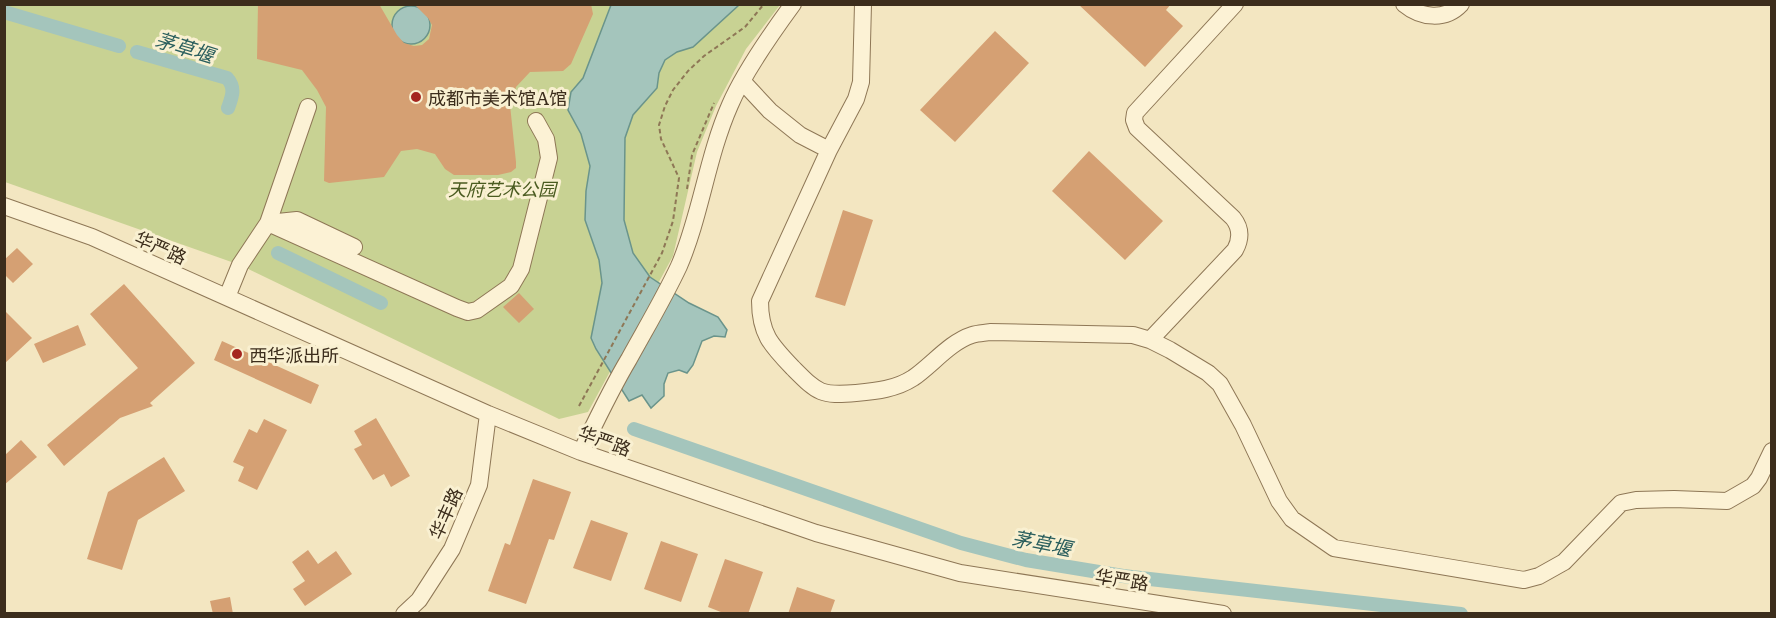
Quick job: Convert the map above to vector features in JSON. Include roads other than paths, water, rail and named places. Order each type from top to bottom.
[{"type":"street","points":[[581,452],[607,398],[660,304],[679,265],[693,227],[710,161],[730,104],[769,38],[793,4]]},
{"type":"street","points":[[863,4],[859,91],[829,150],[760,301],[760,317],[765,336],[774,349],[818,391],[833,395],[876,392],[894,388],[912,379],[972,335],[990,332],[1133,334],[1150,340],[1208,373],[1220,384],[1243,425],[1279,501],[1292,519],[1334,548],[1524,580],[1539,576],[1563,562],[1620,503],[1636,500],[1727,501],[1753,486],[1760,478],[1772,452]]},
{"type":"street","points":[[1150,340],[1240,242],[1238,224],[1137,128],[1134,120],[1135,113],[1235,4]]},
{"type":"street","points":[[1404,4],[1414,13],[1425,16],[1449,14],[1461,4]]},
{"type":"street","points":[[743,82],[770,111],[800,135],[829,150]]},
{"type":"street","points":[[227,297],[240,265],[268,223],[308,107]]},
{"type":"street","points":[[268,223],[457,308],[468,312],[477,310],[511,286],[521,269],[549,158],[546,139],[536,121]]},
{"type":"street","name":"华严路","points":[[4,206],[92,237],[488,414],[581,452],[816,533],[960,573],[1223,614]]},
{"type":"street","points":[[268,223],[297,220],[354,246]]},
{"type":"street","name":"华丰路","points":[[404,614],[419,600],[452,549],[479,485],[488,414]]},
{"type":"water","points":[[611,5],[739,5],[693,47],[677,52],[665,60],[659,73],[657,88],[633,115],[625,138],[624,220],[633,253],[650,277],[689,303],[718,317],[727,330],[725,337],[714,336],[702,341],[693,365],[687,373],[679,370],[668,373],[664,384],[664,396],[651,408],[642,395],[629,401],[591,338],[602,283],[599,260],[585,220],[590,166],[581,134],[568,110],[571,92],[583,78]]},
{"type":"water","points":[[411,6],[425,11],[430,25],[425,39],[411,44],[397,39],[392,25],[397,11]]},
{"type":"waterway","name":"茅草堰","points":[[4,12],[119,46]]},
{"type":"waterway","name":"茅草堰","points":[[137,52],[227,78],[232,89],[228,108]]},
{"type":"waterway","name":"茅草堰","points":[[278,253],[381,303]]},
{"type":"waterway","name":"茅草堰","points":[[634,429],[961,543],[1026,560],[1123,576],[1461,614]]},
{"type":"place","name":"成都市美术馆A馆","points":[[416,97]]},
{"type":"place","name":"西华派出所","points":[[237,354]]},
{"type":"park label","name":"天府艺术公园","points":[[502,188]]}]
